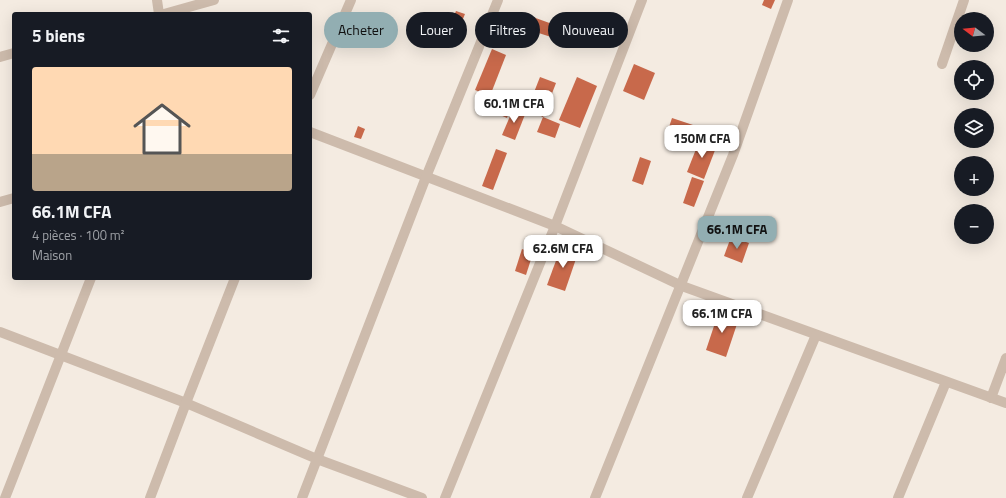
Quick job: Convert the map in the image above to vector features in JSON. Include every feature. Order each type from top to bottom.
[{"type":"street","points":[[157,0],[159,12]]},
{"type":"street","points":[[171,12],[214,0]]},
{"type":"street","points":[[312,90],[351,0]]},
{"type":"street","points":[[302,498],[426,177],[498,0]]},
{"type":"street","points":[[445,498],[555,226],[642,0]]},
{"type":"street","points":[[595,498],[682,286],[736,148],[788,0]]},
{"type":"street","points":[[942,64],[964,0]]},
{"type":"street","points":[[0,56],[12,53]]},
{"type":"street","points":[[312,133],[555,226],[682,286],[1006,403]]},
{"type":"street","points":[[0,202],[12,199]]},
{"type":"street","points":[[5,498],[90,280]]},
{"type":"street","points":[[150,498],[234,280]]},
{"type":"street","points":[[0,332],[186,403],[317,459],[422,498]]},
{"type":"street","points":[[747,498],[816,335]]},
{"type":"street","points":[[991,398],[1006,358]]},
{"type":"street","points":[[898,498],[946,382]]},
{"type":"building","points":[[764,0],[775,0],[771,9],[762,5]]},
{"type":"building","points":[[540,20],[548,22],[548,36],[540,33]]},
{"type":"building","points":[[492,49],[506,55],[490,96],[475,90]]},
{"type":"building","points":[[634,64],[655,73],[644,100],[623,91]]},
{"type":"building","points":[[540,77],[556,83],[543,117],[527,110]]},
{"type":"building","points":[[577,77],[597,86],[580,128],[559,120]]},
{"type":"building","points":[[490,98],[511,106],[507,118],[486,109]]},
{"type":"building","points":[[514,107],[526,112],[515,140],[502,135]]},
{"type":"building","points":[[543,117],[560,124],[555,138],[537,132]]},
{"type":"building","points":[[672,118],[696,126],[692,139],[668,130]]},
{"type":"building","points":[[358,126],[365,129],[361,139],[354,137]]},
{"type":"building","points":[[700,139],[717,145],[704,179],[687,172]]},
{"type":"building","points":[[496,149],[507,153],[493,190],[482,186]]},
{"type":"building","points":[[640,157],[651,161],[643,185],[632,181]]},
{"type":"building","points":[[692,177],[704,181],[694,207],[683,203]]},
{"type":"building","points":[[731,237],[749,243],[742,263],[724,256]]},
{"type":"building","points":[[561,247],[578,253],[565,291],[547,285]]},
{"type":"building","points":[[522,249],[533,253],[526,275],[515,271]]},
{"type":"building","points":[[719,311],[739,318],[726,357],[706,350]]}]
